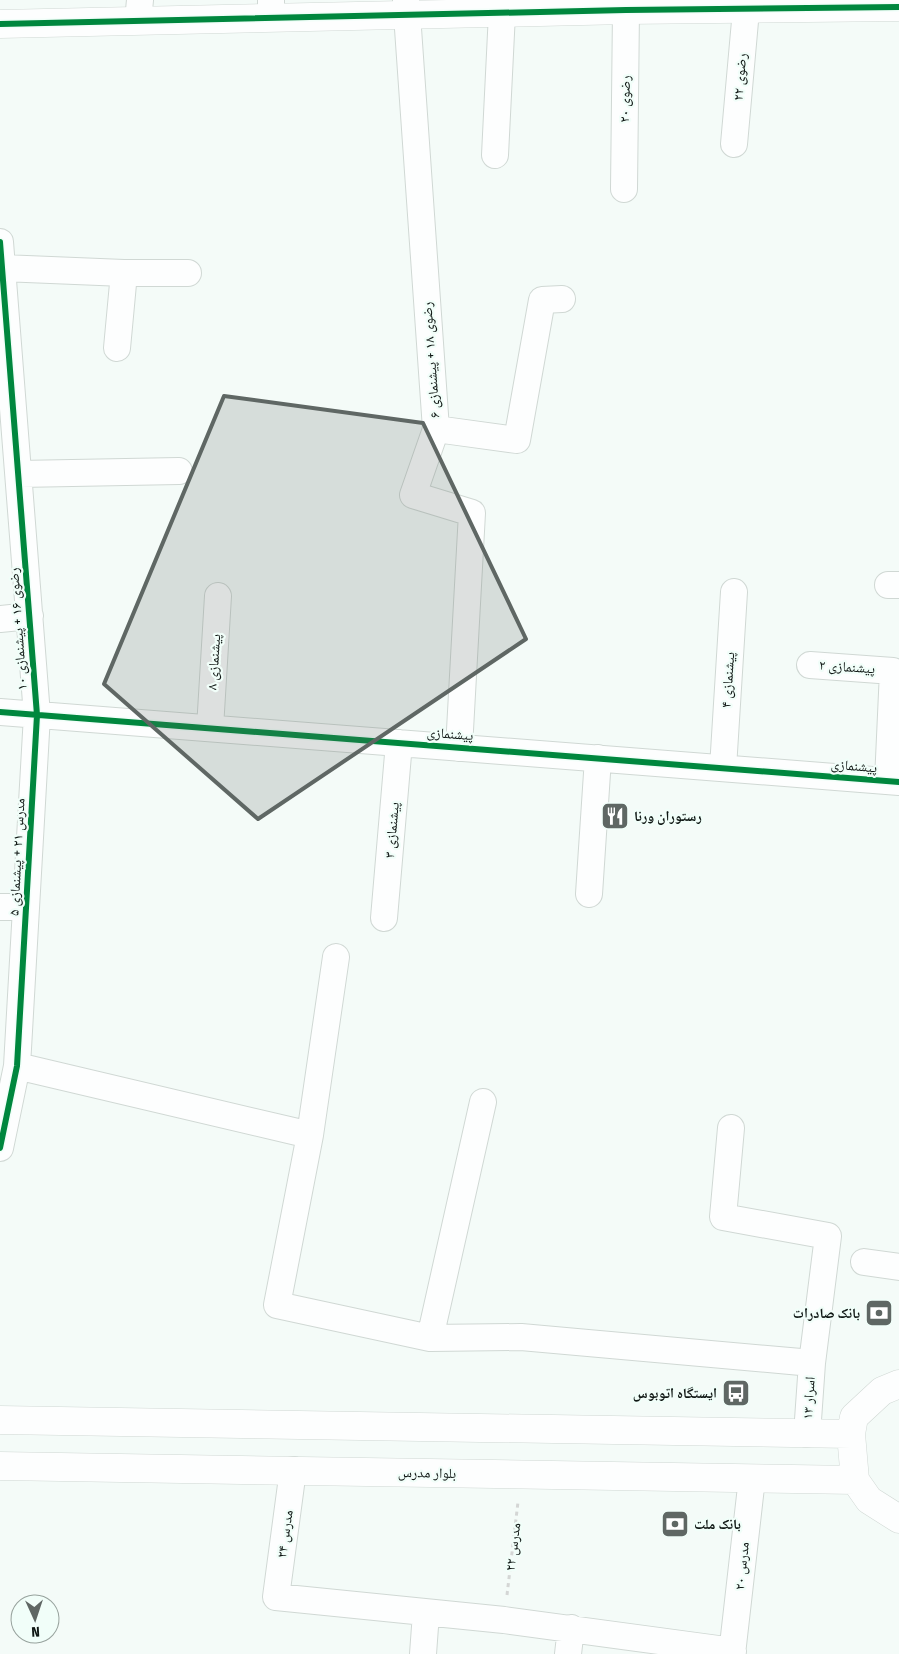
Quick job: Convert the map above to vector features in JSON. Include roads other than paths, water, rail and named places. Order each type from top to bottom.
[{"type":"main road","points":[[0,24],[139,10],[406,8],[502,13],[747,5],[899,8]]},
{"type":"main road","points":[[899,1384],[882,1391],[854,1417],[851,1434],[855,1480],[869,1500],[899,1519]]},
{"type":"main road","points":[[0,1420],[851,1434]]},
{"type":"main road","name":"بلوار مدرس","points":[[0,1466],[855,1480]]},
{"type":"street","name":"رضوی ۲۲","points":[[734,144],[747,5]]},
{"type":"street","name":"رضوی ۱۸ + پیشنمازی ۶","points":[[406,8],[436,428],[413,495],[472,513],[459,748]]},
{"type":"street","name":"رضوی ۲۰","points":[[624,189],[626,10]]},
{"type":"street","points":[[495,155],[502,13]]},
{"type":"street","name":"رضوی ۱۶ + پیشنمازی ۱۰","points":[[0,242],[12,459],[30,616],[37,715]]},
{"type":"street","points":[[2,268],[124,273],[188,273]]},
{"type":"street","points":[[117,348],[124,273]]},
{"type":"street","points":[[436,428],[517,440],[542,300],[562,299]]},
{"type":"street","points":[[12,459],[179,471]]},
{"type":"street","name":"پیشنمازی ۴","points":[[722,768],[734,592]]},
{"type":"street","name":"پیشنمازی ۸","points":[[210,728],[218,596]]},
{"type":"street","points":[[0,618],[30,616]]},
{"type":"street","name":"پیشنمازی ۲","points":[[810,665],[893,671],[894,782]]},
{"type":"street","name":"پیشنمازی","points":[[0,712],[894,782]]},
{"type":"street","name":"مدرس ۲۱ + پیشنمازی ۵","points":[[0,1148],[17,1066],[37,715]]},
{"type":"street","name":"پیشنمازی ۳","points":[[384,918],[399,743]]},
{"type":"street","points":[[589,894],[598,758]]},
{"type":"street","points":[[0,907],[26,907]]},
{"type":"street","points":[[336,957],[310,1135],[277,1305],[430,1338],[521,1337],[812,1363]]},
{"type":"street","points":[[17,1066],[310,1135]]},
{"type":"street","points":[[430,1338],[483,1102]]},
{"type":"street","name":"اسرار ۱۳","points":[[731,1128],[723,1217],[828,1236],[812,1363],[807,1434]]},
{"type":"street","points":[[864,1262],[899,1267]]},
{"type":"street","name":"مدرس ۲۴","points":[[293,1470],[276,1597],[426,1612]]},
{"type":"street","name":"مدرس ۲۰","points":[[733,1652],[752,1478]]},
{"type":"street","points":[[423,1654],[426,1612],[571,1628],[733,1652]]},
{"type":"street","points":[[568,1654],[571,1628]]},
{"type":"place","name":"رستوران ورنا","points":[[615,816]]},
{"type":"place","name":"بانک صادرات","points":[[879,1313]]},
{"type":"place","name":"ایستگاه اتوبوس","points":[[736,1393]]},
{"type":"place","name":"بانک ملت","points":[[675,1524]]}]
